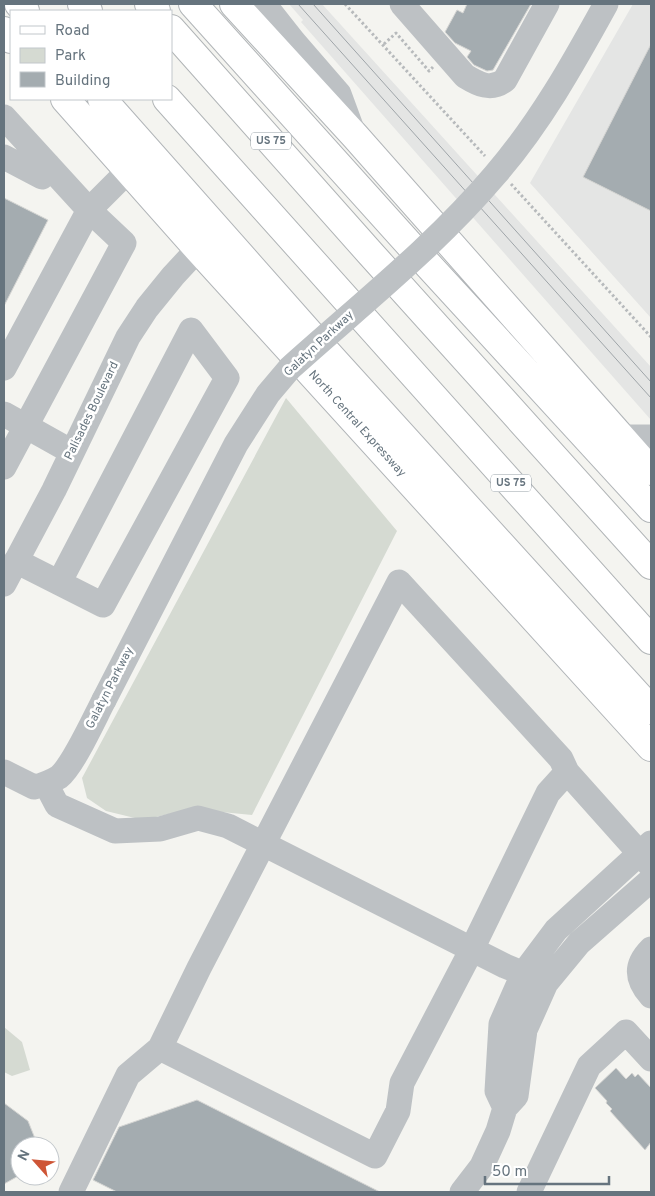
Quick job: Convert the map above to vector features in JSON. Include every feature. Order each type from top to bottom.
[{"type":"main road","points":[[193,4],[418,254],[651,508]]},
{"type":"main road","points":[[234,4],[355,136],[651,472]]},
{"type":"main road","name":"US 75","points":[[172,30],[651,565]]},
{"type":"main road","name":"North Central Expressway","points":[[66,100],[198,249],[651,747]]},
{"type":"main road","points":[[103,100],[318,343],[651,710]]},
{"type":"main road","name":"US 75","points":[[168,100],[651,640]]},
{"type":"street","points":[[264,4],[339,94],[355,136]]},
{"type":"street","points":[[402,4],[465,76],[474,82],[492,87],[499,85],[505,80],[547,4]]},
{"type":"street","name":"Galatyn Parkway","points":[[46,784],[60,776],[76,752],[252,416],[290,368],[418,254],[452,222],[496,175],[542,114],[567,75],[606,4]]},
{"type":"street","points":[[4,117],[89,210],[124,242],[14,420],[4,467]]},
{"type":"street","points":[[4,157],[42,177],[48,165]]},
{"type":"street","points":[[4,368],[89,210],[129,170]]},
{"type":"street","name":"Palisades Boulevard","points":[[4,584],[72,452],[128,337],[147,308],[198,249]]},
{"type":"street","points":[[16,561],[104,605],[227,378],[191,330],[59,582]]},
{"type":"street","points":[[14,420],[72,452]]},
{"type":"street","points":[[621,437],[651,437]]},
{"type":"street","points":[[71,1192],[128,1075],[160,1048],[399,582],[560,759],[567,772],[647,854],[556,930],[534,979],[516,1096],[505,1108],[498,1131],[482,1166],[462,1192]]},
{"type":"street","points":[[4,772],[34,787],[46,784],[57,805],[115,831],[160,829],[198,818],[228,826],[534,979]]},
{"type":"street","points":[[160,1048],[376,1156],[398,1111],[402,1083],[472,949],[548,793],[567,772]]},
{"type":"street","points":[[534,979],[579,943],[651,880]]},
{"type":"street","points":[[651,949],[643,957],[639,972],[640,981],[651,996]]},
{"type":"street","points":[[529,1192],[589,1066],[626,1032],[651,1059]]},
{"type":"shaded area","points":[[289,4],[322,4],[651,367],[651,420],[301,22],[303,20]]},
{"type":"shaded area","points":[[633,4],[651,4],[651,318],[530,183]]},
{"type":"green space","points":[[286,398],[397,531],[252,815],[191,809],[143,820],[106,811],[87,798],[82,778]]},
{"type":"green space","points":[[4,1027],[22,1042],[30,1070],[12,1076],[4,1072]]},
{"type":"building","points":[[467,4],[531,4],[493,70],[487,71],[474,65],[467,57],[471,51],[455,43],[445,32],[457,10],[463,13]]},
{"type":"building","points":[[651,44],[651,211],[583,177]]},
{"type":"building","points":[[4,198],[48,220],[4,306]]},
{"type":"building","points":[[616,1068],[626,1079],[632,1073],[635,1077],[638,1074],[651,1088],[651,1142],[645,1150],[610,1111],[612,1109],[606,1103],[607,1101],[595,1088]]},
{"type":"building","points":[[197,1100],[380,1192],[117,1192],[93,1180],[119,1127]]},
{"type":"building","points":[[4,1103],[28,1121],[34,1136],[10,1136],[10,1181],[4,1184]]},
{"type":"tram line","points":[[298,4],[651,398]]},
{"type":"tram line","points":[[313,4],[651,382]]}]
